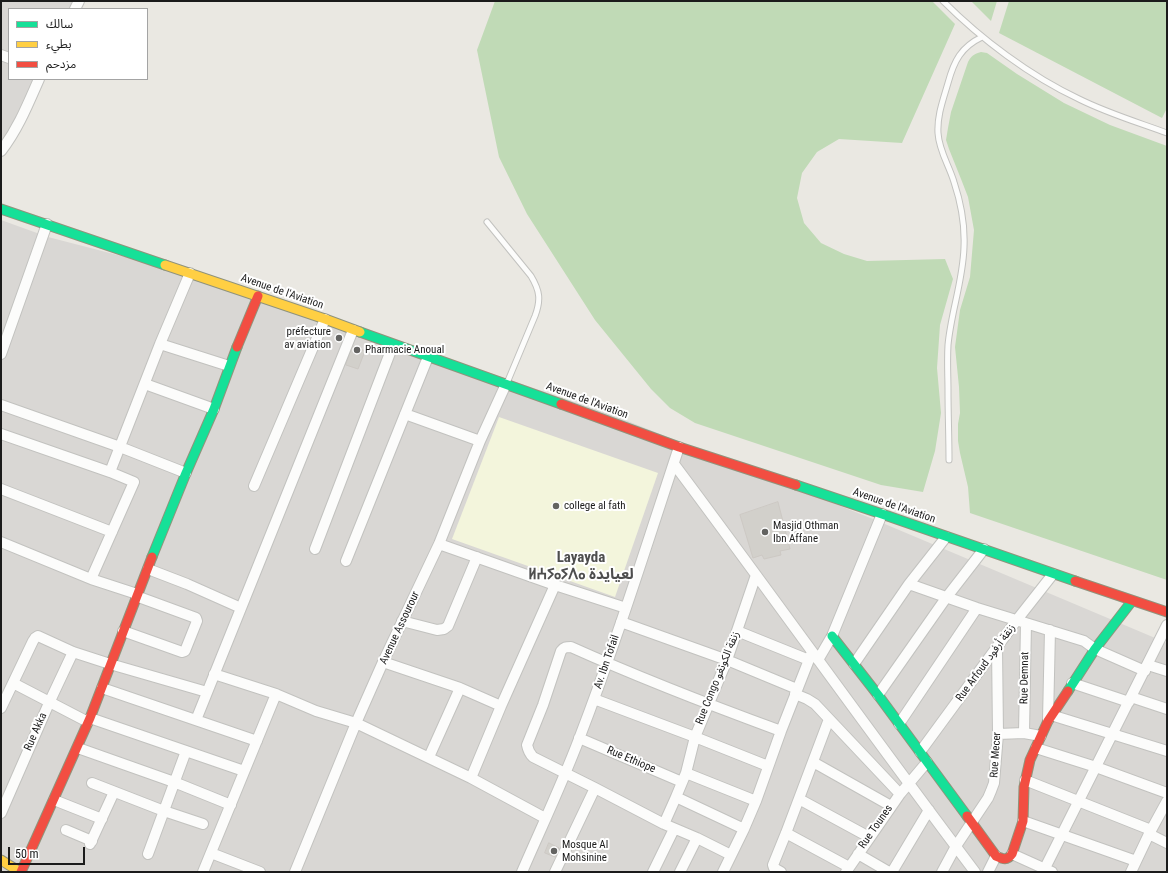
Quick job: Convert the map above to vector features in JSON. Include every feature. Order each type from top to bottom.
[{"type":"street","points":[[1,151],[11,138],[27,108],[39,80]]},
{"type":"street","name":"Avenue de l'Aviation","points":[[1,208],[325,319],[428,358],[506,384],[679,447],[882,514],[1167,612]]},
{"type":"street","points":[[1,354],[46,224]]},
{"type":"street","points":[[110,472],[160,344],[190,273]]},
{"type":"street","points":[[1,860],[20,872],[78,748],[148,569],[154,550],[214,409],[229,366],[258,296]]},
{"type":"street","points":[[254,486],[325,319]]},
{"type":"street","points":[[196,720],[353,330]]},
{"type":"street","points":[[160,344],[229,366]]},
{"type":"street","points":[[315,549],[393,345]]},
{"type":"street","points":[[346,561],[428,358]]},
{"type":"street","points":[[145,384],[214,409]]},
{"type":"street","name":"Avenue Assourour","points":[[295,872],[356,724],[383,662],[439,544],[480,441],[506,384]]},
{"type":"street","points":[[1,405],[120,447],[186,473]]},
{"type":"street","points":[[405,414],[480,441]]},
{"type":"street","points":[[1,434],[110,472],[134,482],[92,579]]},
{"type":"street","name":"Av. Ibn Tofail","points":[[522,872],[580,738],[626,608],[679,447]]},
{"type":"street","points":[[674,464],[756,575],[813,657],[975,872]]},
{"type":"street","points":[[1,489],[112,532]]},
{"type":"street","points":[[723,872],[756,801],[796,692],[813,657],[832,636],[882,514]]},
{"type":"street","points":[[854,664],[909,584],[946,536]]},
{"type":"street","points":[[1,542],[92,579],[196,618],[197,621],[185,651],[182,652],[123,631]]},
{"type":"street","points":[[439,544],[555,585],[626,608]]},
{"type":"street","points":[[878,695],[946,598],[984,549]]},
{"type":"street","points":[[402,621],[437,630],[444,629],[448,626],[476,557]]},
{"type":"street","points":[[148,569],[187,584],[241,608]]},
{"type":"street","name":"Rue Arfoud زنقة أرفود","points":[[920,752],[997,648],[1021,622],[1053,574]]},
{"type":"street","name":"Rue Congo زنقة الكونغو","points":[[664,824],[684,778],[695,737],[727,660],[756,575]]},
{"type":"street","points":[[909,584],[946,598],[1050,630],[1084,642],[1096,649],[1147,668],[1167,671]]},
{"type":"street","points":[[471,778],[501,706],[555,585]]},
{"type":"street","points":[[832,636],[878,695],[996,856],[1006,859],[1012,854],[1024,821],[1023,794],[1025,780],[1030,760],[1049,718],[1096,649],[1132,601]]},
{"type":"street","points":[[899,724],[977,608]]},
{"type":"street","points":[[621,622],[727,660],[796,692],[815,704],[900,794]]},
{"type":"street","name":"Rue Demnat","points":[[1021,622],[1024,733]]},
{"type":"street","points":[[1012,854],[1046,871],[1096,766],[1167,626]]},
{"type":"street","points":[[1049,718],[1050,630]]},
{"type":"street","points":[[737,631],[813,657]]},
{"type":"street","points":[[1,708],[4,694],[13,683],[34,638],[36,637],[40,637],[74,652],[110,664],[207,692]]},
{"type":"street","points":[[731,855],[674,829],[533,757],[528,750],[527,745],[543,705],[561,651],[563,648],[571,647],[606,663],[708,704],[781,731]]},
{"type":"street","name":"Rue Mecer","points":[[942,872],[956,846],[992,791],[994,783],[998,734],[997,648]]},
{"type":"street","name":"Rue Akka","points":[[1,813],[49,703],[74,652]]},
{"type":"street","points":[[383,662],[460,688],[501,706]]},
{"type":"street","points":[[214,674],[276,694],[316,711],[356,724],[429,757],[545,818]]},
{"type":"street","points":[[13,683],[49,703],[89,720],[244,771]]},
{"type":"street","points":[[1072,683],[1167,709]]},
{"type":"street","points":[[102,688],[257,741]]},
{"type":"street","points":[[429,757],[460,688]]},
{"type":"street","points":[[206,871],[211,853],[276,694]]},
{"type":"street","points":[[594,699],[768,766]]},
{"type":"street","points":[[1049,718],[1113,734],[1167,751]]},
{"type":"street","points":[[780,872],[774,868],[773,865],[829,719]]},
{"type":"street","points":[[998,734],[1024,733],[1041,736]]},
{"type":"street","name":"Rue Ethiope","points":[[580,738],[684,778],[756,801]]},
{"type":"street","points":[[78,748],[231,804]]},
{"type":"street","points":[[1036,748],[1096,766],[1167,793]]},
{"type":"street","points":[[148,854],[186,751]]},
{"type":"street","points":[[813,762],[891,806]]},
{"type":"street","points":[[909,784],[927,762]]},
{"type":"street","points":[[1025,780],[1079,801],[1150,832],[1167,843]]},
{"type":"street","points":[[92,783],[164,811],[203,824]]},
{"type":"street","name":"Rue Tounes","points":[[847,870],[891,806],[909,784]]},
{"type":"street","points":[[555,872],[595,788]]},
{"type":"street","points":[[66,830],[91,842],[114,792]]},
{"type":"street","points":[[676,797],[744,829]]},
{"type":"street","points":[[799,799],[869,837]]},
{"type":"street","points":[[54,800],[102,819]]},
{"type":"street","points":[[1131,872],[1167,801]]},
{"type":"street","points":[[892,872],[929,810]]},
{"type":"street","points":[[1024,821],[1136,861]]},
{"type":"street","points":[[653,872],[674,829]]},
{"type":"street","points":[[786,833],[847,870]]},
{"type":"street","points":[[680,872],[696,838]]},
{"type":"street","points":[[211,853],[260,872]]},
{"type":"street","points":[[858,854],[889,872]]},
{"type":"street","points":[[988,872],[996,856]]},
{"type":"lane","points":[[943,1],[982,37],[1028,70],[1073,96],[1114,114],[1167,132]]},
{"type":"lane","points":[[949,460],[948,346],[950,327],[961,275],[964,246],[962,214],[954,181],[941,149],[938,123],[955,61],[964,49],[982,37]]},
{"type":"lane","points":[[487,222],[531,276],[539,295],[535,316],[506,384]]},
{"type":"shaded area","points":[[1,1],[83,1],[80,8],[8,8],[8,80],[41,80],[1,154]]},
{"type":"shaded area","points":[[495,1],[932,1],[955,24],[902,143],[839,139],[817,152],[802,173],[797,198],[804,223],[821,243],[844,254],[867,261],[945,259],[953,279],[940,325],[937,368],[941,413],[935,451],[923,492],[881,485],[695,423],[670,408],[651,389],[595,320],[527,214],[499,157],[477,50]]},
{"type":"shaded area","points":[[971,1],[997,1],[991,21]]},
{"type":"shaded area","points":[[1009,1],[1167,1],[1167,108],[1162,118],[999,33]]},
{"type":"shaded area","points":[[981,52],[987,53],[1017,74],[1064,103],[1110,125],[1167,146],[1167,580],[970,513],[968,487],[958,441],[958,424],[960,413],[955,347],[960,310],[970,277],[974,230],[968,197],[946,140],[951,112],[968,62],[970,58]]},
{"type":"shaded area","points":[[1,220],[48,237],[237,286],[615,416],[873,519],[1167,643],[1167,872],[1,872]]},
{"type":"shaded area","name":"college al fath","points":[[499,417],[658,473],[615,597],[452,539]]},
{"type":"building","points":[[353,346],[365,351],[358,369],[346,365]]},
{"type":"building","name":"Masjid Othman Ibn Affane","points":[[778,502],[790,549],[780,551],[781,555],[764,559],[762,555],[753,558],[740,515]]},
{"type":"building","name":"Mosque Al Mohsinine","points":[[549,843],[559,848],[555,857],[545,853]]},
{"type":"traffic: fast","points":[[1,209],[165,265]]},
{"type":"traffic: fast","points":[[360,332],[561,404]]},
{"type":"traffic: fast","points":[[152,557],[214,409],[237,347]]},
{"type":"traffic: fast","points":[[796,485],[1075,581]]},
{"type":"traffic: fast","points":[[1068,691],[1095,649],[1132,601]]},
{"type":"traffic: fast","points":[[832,636],[878,695],[967,816]]},
{"type":"traffic: slow","points":[[165,265],[360,332]]},
{"type":"traffic: slow","points":[[1,860],[20,872]]},
{"type":"traffic: jam","points":[[237,347],[258,296]]},
{"type":"traffic: jam","points":[[561,404],[679,447],[796,485]]},
{"type":"traffic: jam","points":[[21,872],[90,718],[152,557]]},
{"type":"traffic: jam","points":[[1075,581],[1167,612]]},
{"type":"traffic: jam","points":[[967,816],[996,856],[1005,859],[1012,854],[1023,821],[1024,787],[1030,760],[1048,721],[1068,691]]},
{"type":"place","name":"préfecture av aviation","points":[[339,338]]},
{"type":"place","name":"Pharmacie Anoual","points":[[357,350]]},
{"type":"place","name":"college al fath","points":[[556,506]]},
{"type":"place","name":"Masjid Othman Ibn Affane","points":[[765,532]]},
{"type":"place","name":"Mosque Al Mohsinine","points":[[554,851]]},
{"type":"district","name":"Layayda ⵍⵄⵢⴰⵢⴷⴰ لعيايدة","points":[[581,566]]}]
